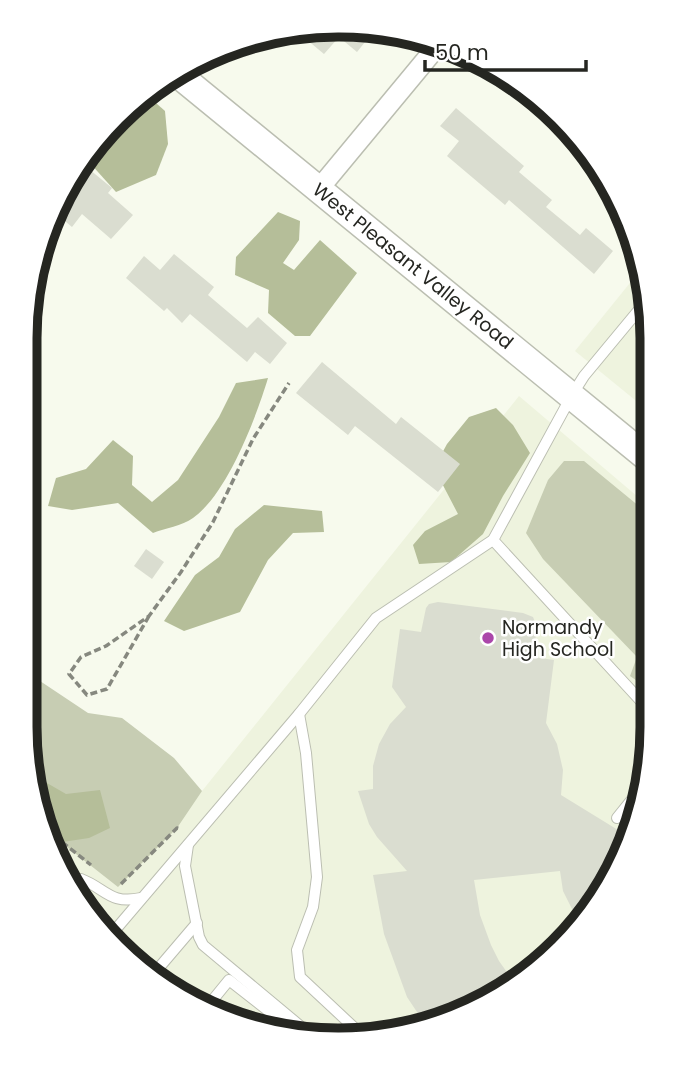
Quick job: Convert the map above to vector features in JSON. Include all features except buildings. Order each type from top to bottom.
[{"type":"main road","name":"West Pleasant Valley Road","points":[[184,80],[640,452]]},
{"type":"street","points":[[318,190],[432,52]]},
{"type":"lane","points":[[116,929],[299,714],[376,618],[493,540],[584,376],[639,310]]},
{"type":"lane","points":[[493,540],[640,700]]},
{"type":"lane","points":[[299,714],[306,754],[317,877],[313,907],[297,950],[300,977],[355,1028]]},
{"type":"lane","points":[[617,818],[631,801]]},
{"type":"lane","points":[[188,845],[185,866],[203,945],[300,1026]]},
{"type":"lane","points":[[79,880],[91,883],[107,895],[131,900],[142,897]]},
{"type":"lane","points":[[159,969],[197,923]]},
{"type":"lane","points":[[212,1000],[229,980],[283,1023]]},
{"type":"lane","points":[[271,1020],[275,1016]]},
{"type":"path","points":[[149,616],[106,646],[81,657],[69,674],[87,695],[107,689],[149,616],[213,522],[253,439],[289,383]]},
{"type":"path","points":[[118,887],[177,828],[196,835]]},
{"type":"path","points":[[62,842],[99,872]]},
{"type":"shaded area","points":[[634,278],[640,319],[640,404],[575,351]]},
{"type":"shaded area","name":"Normandy High School","points":[[519,396],[640,499],[640,746],[630,805],[609,860],[578,910],[552,940],[506,977],[472,997],[435,1012],[417,1018],[358,1028],[299,1026],[260,1018],[223,1005],[188,988],[155,966],[125,940],[99,910],[68,860],[47,806],[202,791]]},
{"type":"shaded area","points":[[564,461],[584,461],[640,507],[640,683],[630,676],[637,657],[543,559],[526,533],[548,480]]},
{"type":"shaded area","points":[[37,679],[88,713],[122,718],[174,758],[202,791],[177,828],[118,887],[62,843],[47,805],[39,766]]},
{"type":"green space","points":[[153,101],[165,111],[168,144],[156,175],[116,192],[92,165],[125,125]]},
{"type":"green space","points":[[278,212],[300,221],[299,240],[283,263],[294,270],[320,240],[357,273],[310,336],[295,336],[268,313],[269,290],[235,275],[236,257]]},
{"type":"green space","points":[[268,378],[248,434],[229,474],[205,507],[189,521],[153,533],[118,503],[72,510],[48,506],[56,478],[86,469],[113,440],[133,456],[132,485],[152,502],[178,480],[219,417],[236,383]]},
{"type":"green space","points":[[496,408],[513,425],[530,453],[483,534],[451,562],[419,564],[413,545],[425,531],[458,514],[434,468],[447,444],[469,417]]},
{"type":"green space","points":[[264,505],[322,511],[324,532],[293,533],[268,560],[240,612],[184,631],[164,621],[195,575],[219,557],[235,529]]},
{"type":"green space","points":[[42,780],[66,794],[100,790],[110,828],[89,838],[60,842],[47,805]]},
{"type":"place","name":"Normandy High School","points":[[488,638]]}]
